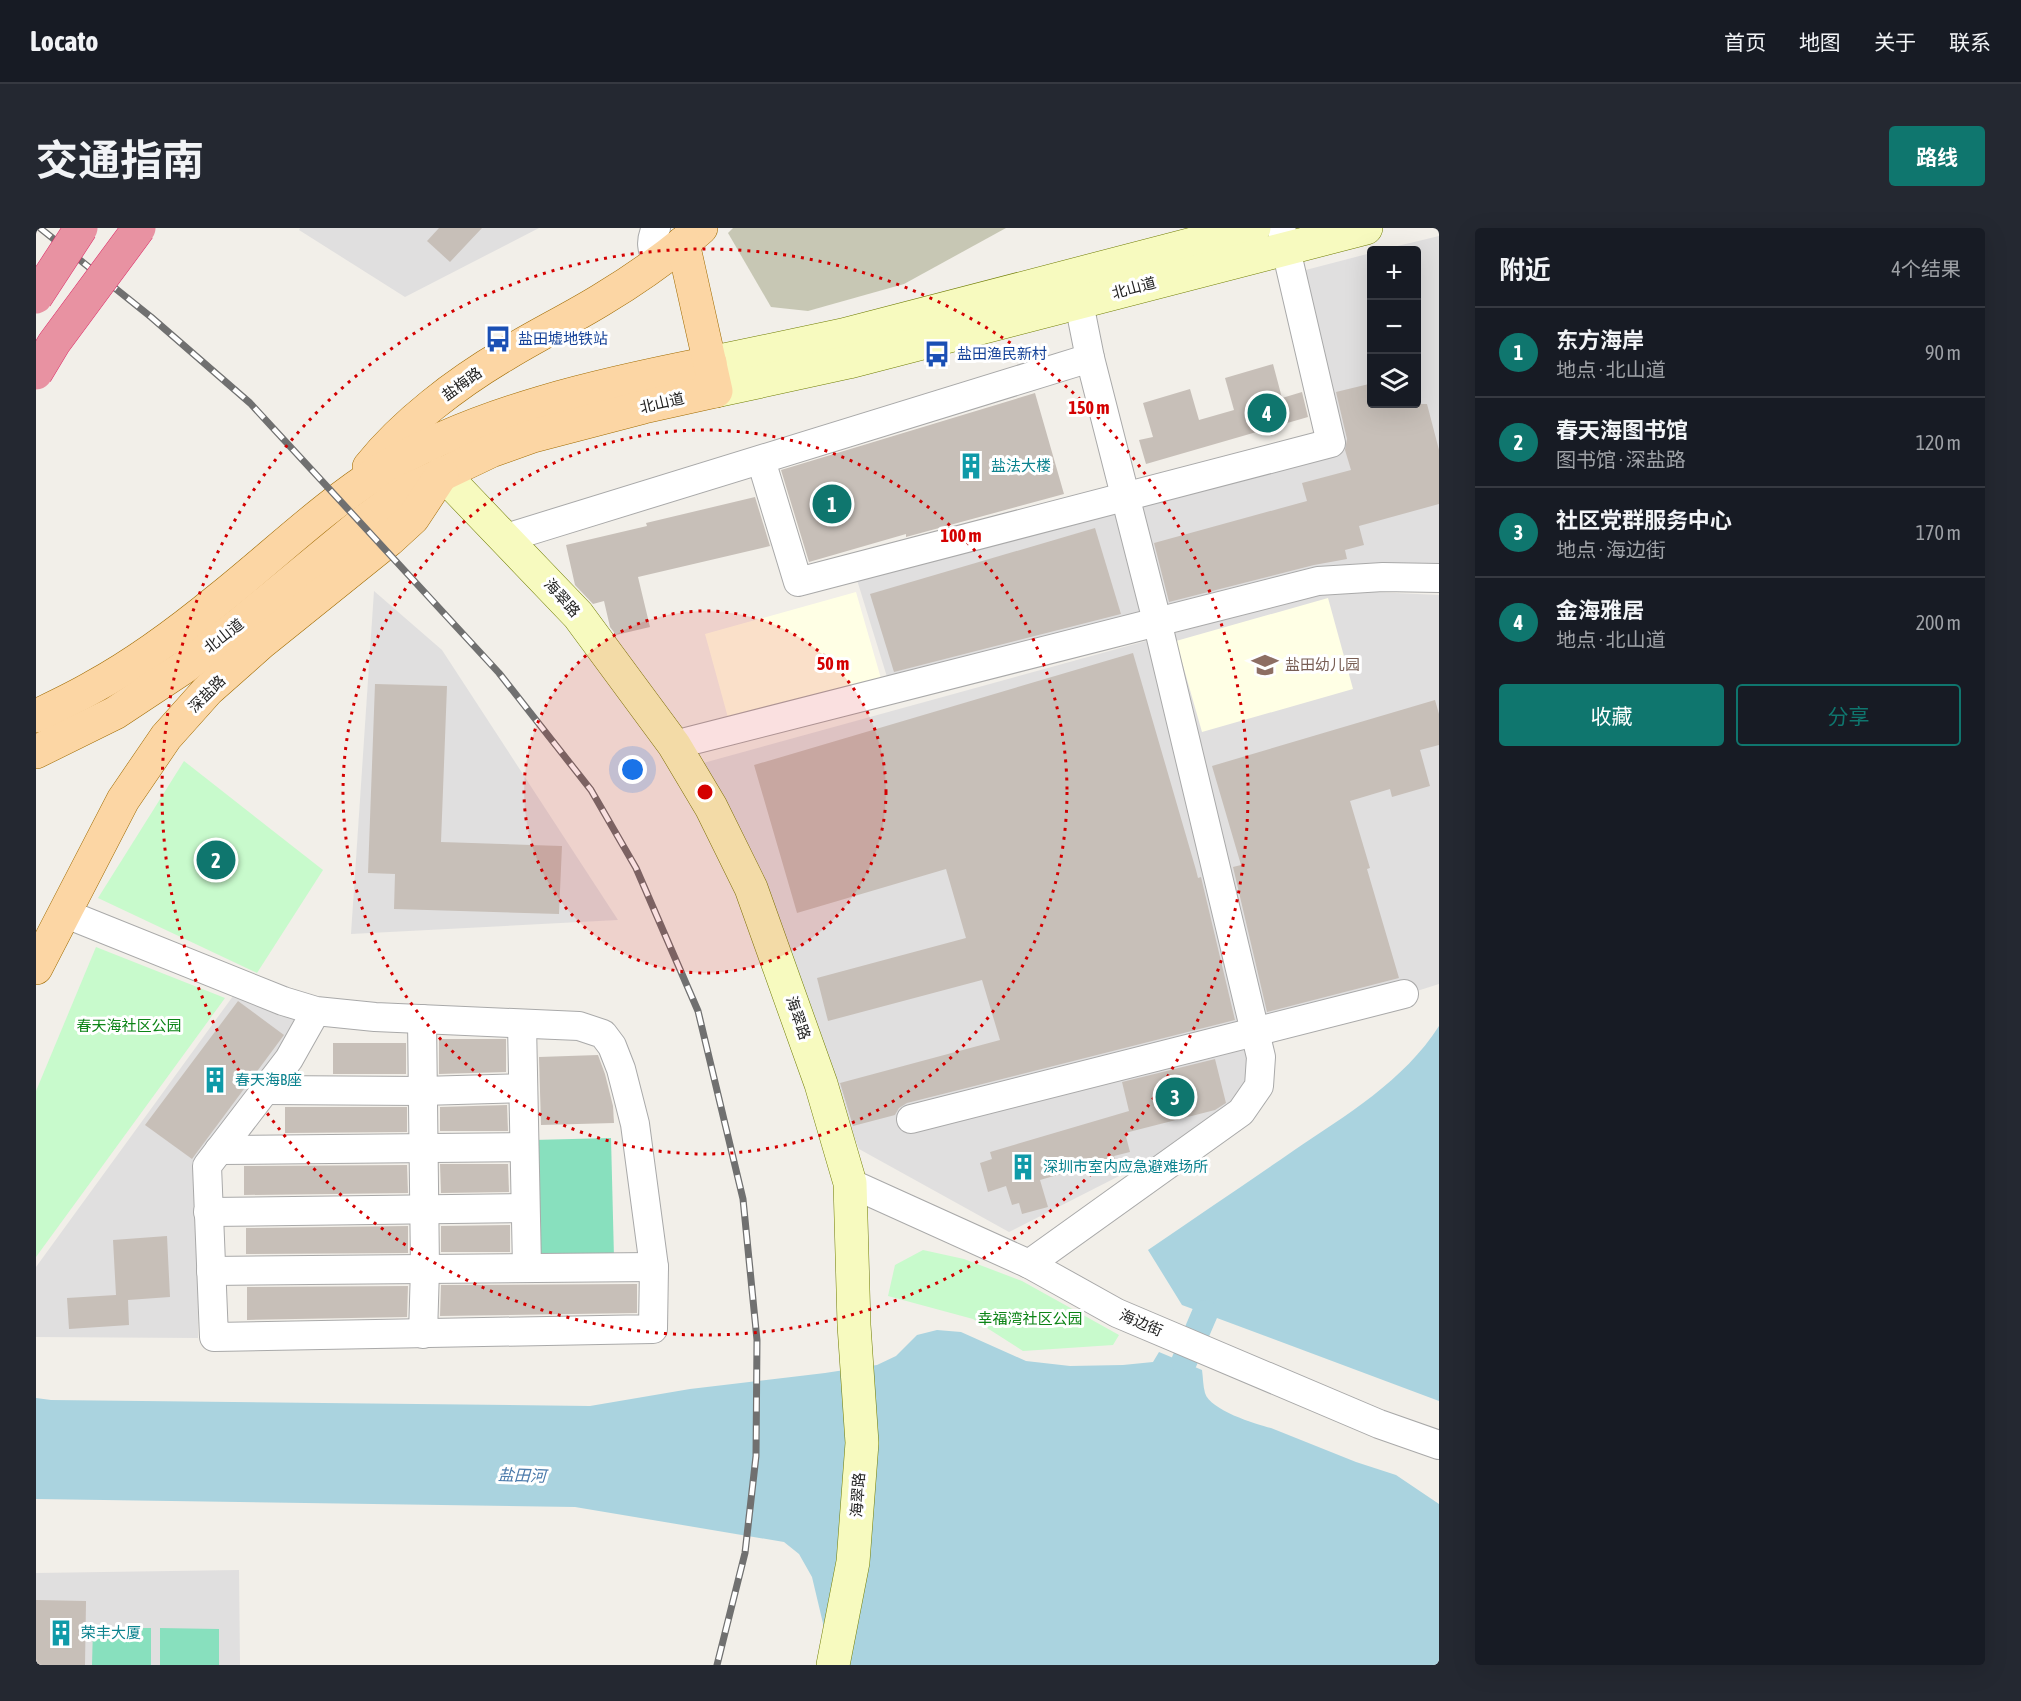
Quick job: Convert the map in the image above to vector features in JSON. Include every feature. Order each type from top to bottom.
[{"type":"highway","points":[[36,297],[81,228]]},
{"type":"highway","points":[[36,373],[54,343],[139,228]]},
{"type":"main road","name":"盐梅路","points":[[351,490],[376,458],[411,423],[504,355],[599,302],[674,240],[713,377]]},
{"type":"main road","name":"北山道","points":[[36,752],[115,713],[183,668],[366,520],[404,493],[491,451],[533,436],[644,407],[713,377]]},
{"type":"main road","name":"北山道","points":[[36,716],[94,687],[163,642],[218,601],[351,490],[421,449],[464,429],[493,419],[635,378],[713,377]]},
{"type":"main road","name":"深盐路","points":[[36,968],[123,800],[166,737],[208,690],[261,643],[405,525],[430,495],[442,473]]},
{"type":"main road","points":[[208,690],[280,591]]},
{"type":"street","name":"北山道","points":[[713,377],[843,335],[1254,228]]},
{"type":"street","name":"北山道","points":[[713,377],[849,362],[1079,303],[1283,238],[1366,228]]},
{"type":"street","points":[[761,460],[798,582],[1331,444],[1283,238]]},
{"type":"street","points":[[1029,1264],[1241,1112],[1259,1086],[1262,1057],[1158,621],[1090,358],[1079,303]]},
{"type":"street","points":[[506,538],[1090,358]]},
{"type":"street","name":"海翠路","points":[[442,473],[578,615],[674,745],[711,807],[751,888],[818,1073],[850,1183],[861,1455],[853,1562],[832,1665]]},
{"type":"street","points":[[674,745],[1318,581],[1383,577],[1439,578]]},
{"type":"street","points":[[64,913],[283,1001],[316,1011],[375,1017],[579,1026],[603,1034],[612,1046],[621,1069],[635,1124],[654,1267],[653,1329],[214,1337],[207,1166],[288,1059],[316,1011]]},
{"type":"street","points":[[911,1119],[1404,994]]},
{"type":"street","points":[[422,1019],[425,1269],[423,1334]]},
{"type":"street","points":[[522,1024],[527,1268]]},
{"type":"street","points":[[265,1090],[423,1091],[523,1088]]},
{"type":"street","points":[[219,1150],[524,1147]]},
{"type":"street","name":"海边街","points":[[850,1183],[1029,1264],[1117,1313],[1379,1424],[1439,1445]]},
{"type":"street","points":[[208,1212],[525,1208]]},
{"type":"street","points":[[211,1271],[654,1267]]},
{"type":"shaded area","points":[[300,228],[539,228],[405,297],[299,230]]},
{"type":"shaded area","points":[[733,228],[1006,228],[904,284],[808,311],[771,307],[728,233]]},
{"type":"shaded area","points":[[1439,236],[1439,563],[1329,573],[888,680],[857,580],[1336,452],[1298,272],[1367,254],[1367,408],[1421,408],[1421,246],[1398,246]]},
{"type":"shaded area","points":[[1331,590],[1439,595],[1439,984],[1269,1038],[1243,1113],[1009,1232],[859,1149],[754,883],[696,765]]},
{"type":"shaded area","points":[[374,591],[442,650],[618,920],[351,934]]},
{"type":"shaded area","points":[[856,592],[882,682],[730,725],[705,634]]},
{"type":"shaded area","name":"盐田幼儿园","points":[[1328,598],[1353,689],[1202,732],[1176,641]]},
{"type":"shaded area","points":[[236,992],[304,1018],[197,1164],[198,1338],[36,1337],[36,1267]]},
{"type":"shaded area","points":[[239,1570],[240,1665],[36,1665],[36,1573]]},
{"type":"green space","points":[[184,761],[323,870],[257,973],[98,898]]},
{"type":"green space","name":"春天海社区公园","points":[[96,947],[225,998],[36,1257],[36,1091]]},
{"type":"green space","points":[[611,1138],[614,1258],[536,1260],[533,1140]]},
{"type":"green space","name":"幸福湾社区公园","points":[[923,1250],[964,1259],[1022,1281],[1119,1335],[1113,1345],[1023,1351],[973,1319],[888,1296],[895,1265]]},
{"type":"green space","points":[[93,1628],[151,1628],[151,1665],[92,1665]]},
{"type":"green space","points":[[160,1628],[219,1629],[219,1665],[160,1665]]},
{"type":"water","points":[[1439,1026],[1439,1401],[1182,1305],[1148,1250],[1373,1096],[1409,1064]]},
{"type":"water","name":"盐田河","points":[[937,1330],[961,1332],[1026,1361],[1070,1366],[1153,1362],[1159,1352],[1202,1370],[1205,1393],[1215,1405],[1224,1410],[1244,1420],[1396,1475],[1439,1504],[1439,1665],[831,1665],[812,1577],[799,1554],[784,1542],[575,1507],[36,1499],[36,1398],[590,1406],[690,1389],[877,1365],[896,1356],[917,1335]]},
{"type":"building","points":[[439,228],[482,228],[450,262],[427,241]]},
{"type":"building","points":[[1273,364],[1282,398],[1302,392],[1308,417],[1146,464],[1139,440],[1153,437],[1143,403],[1190,389],[1199,420],[1234,410],[1225,378]]},
{"type":"building","points":[[1367,384],[1367,408],[1421,408],[1421,404],[1427,404],[1439,450],[1439,504],[1359,526],[1364,545],[1345,550],[1347,559],[1314,565],[1169,602],[1154,543],[1307,501],[1302,483],[1351,470],[1345,450],[1347,439],[1336,392]]},
{"type":"building","name":"盐法大楼","points":[[1035,393],[1064,494],[906,537],[906,534],[809,562],[781,470]]},
{"type":"building","points":[[755,497],[770,546],[638,577],[650,627],[616,635],[610,627],[604,601],[593,604],[575,585],[566,545]]},
{"type":"building","points":[[1095,528],[1121,614],[894,672],[870,594]]},
{"type":"building","points":[[1133,653],[1198,878],[1201,877],[1235,1020],[907,1103],[899,1108],[895,1115],[853,1126],[840,1083],[1000,1040],[982,980],[828,1021],[817,978],[966,938],[946,869],[797,913],[754,765]]},
{"type":"building","points":[[375,684],[447,686],[441,842],[562,846],[559,914],[394,909],[395,874],[368,873]]},
{"type":"building","points":[[1435,700],[1439,714],[1439,745],[1420,750],[1430,786],[1392,797],[1390,789],[1350,801],[1399,978],[1267,1012],[1233,867],[1241,865],[1212,766]]},
{"type":"building","name":"春天海B座","points":[[238,1001],[284,1035],[192,1159],[145,1125]]},
{"type":"building","points":[[439,1039],[506,1039],[506,1072],[439,1074]]},
{"type":"building","points":[[333,1043],[406,1043],[406,1074],[333,1074]]},
{"type":"building","points":[[598,1055],[613,1106],[614,1123],[541,1125],[539,1057]]},
{"type":"building","points":[[1215,1059],[1226,1103],[1215,1110],[1125,1133],[1130,1152],[1114,1156],[1116,1163],[1086,1171],[1085,1167],[1040,1180],[1048,1207],[1022,1214],[1019,1203],[1012,1205],[1006,1186],[988,1192],[980,1163],[992,1159],[990,1152],[1129,1111],[1122,1082]]},
{"type":"building","points":[[507,1105],[508,1131],[440,1131],[440,1107]]},
{"type":"building","points":[[285,1107],[407,1107],[407,1132],[285,1133]]},
{"type":"building","points":[[440,1164],[508,1164],[509,1192],[441,1193]]},
{"type":"building","points":[[407,1165],[408,1193],[244,1195],[244,1166]]},
{"type":"building","points":[[510,1225],[510,1252],[441,1252],[441,1226]]},
{"type":"building","points":[[408,1226],[408,1253],[246,1254],[246,1228]]},
{"type":"building","points":[[167,1236],[170,1297],[128,1300],[129,1325],[69,1329],[67,1298],[116,1295],[113,1240]]},
{"type":"building","points":[[637,1284],[637,1313],[440,1316],[441,1285]]},
{"type":"building","points":[[408,1286],[407,1317],[247,1320],[247,1287]]},
{"type":"building","name":"荣丰大厦","points":[[36,1600],[86,1601],[85,1665],[36,1665]]},
{"type":"waterway","points":[[1184,1362],[1205,1313]]},
{"type":"railway","points":[[40,228],[151,317],[250,403],[499,673],[591,790],[636,868],[698,1011],[743,1199],[757,1340],[756,1456],[745,1553],[717,1665]]},
{"type":"place","name":"盐田墟地铁站","points":[[498,339]]},
{"type":"place","name":"盐田渔民新村","points":[[937,354]]},
{"type":"place","name":"金海雅居","points":[[1267,413]]},
{"type":"place","name":"盐法大楼","points":[[971,466]]},
{"type":"place","name":"东方海岸","points":[[832,504]]},
{"type":"place","name":"盐田幼儿园","points":[[1265,665]]},
{"type":"place","name":"春天海图书馆","points":[[216,860]]},
{"type":"place","name":"春天海B座","points":[[215,1080]]},
{"type":"place","name":"社区党群服务中心","points":[[1175,1097]]},
{"type":"place","name":"深圳市室内应急避难场所","points":[[1023,1167]]},
{"type":"place","name":"荣丰大厦","points":[[61,1633]]}]
